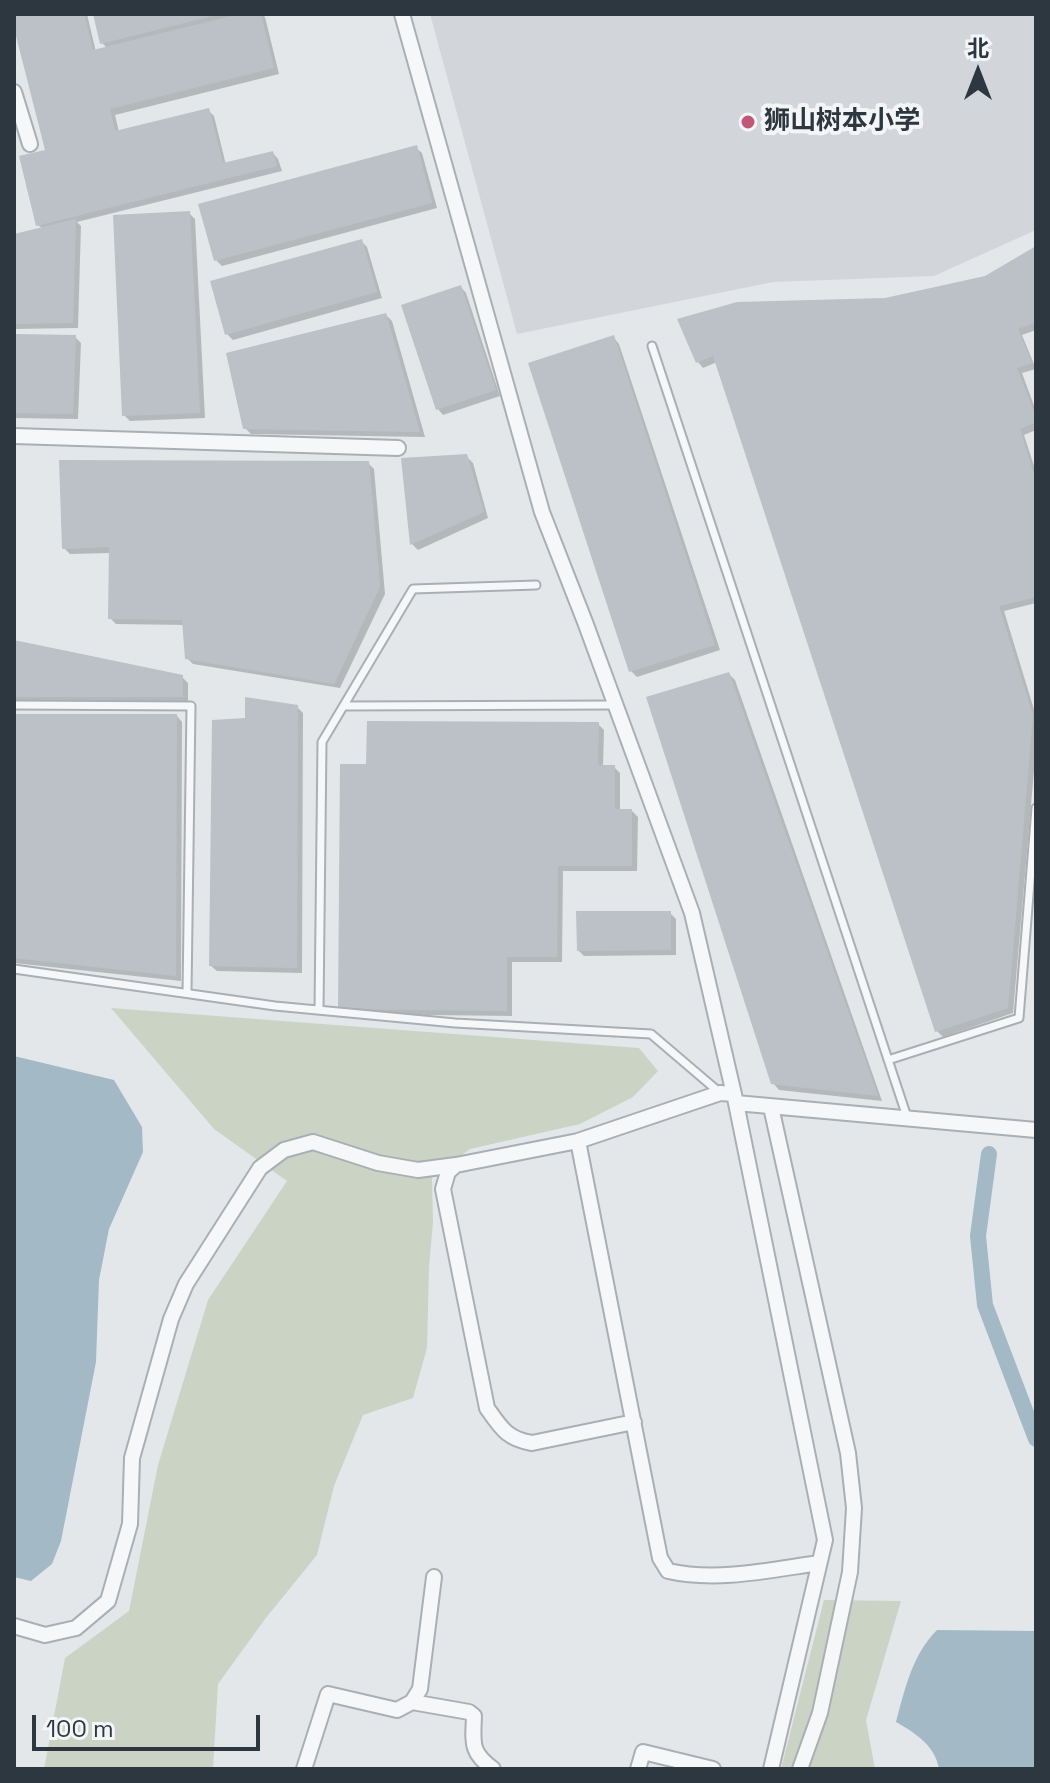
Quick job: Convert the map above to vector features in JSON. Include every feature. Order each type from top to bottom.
[{"type":"street","points":[[402,14],[542,512],[692,913],[825,1540],[771,1769]]},
{"type":"street","points":[[14,92],[30,144]]},
{"type":"street","points":[[14,436],[398,448]]},
{"type":"street","points":[[14,1626],[45,1635],[76,1628],[108,1601],[130,1524],[132,1458],[171,1319],[186,1284],[260,1168],[284,1150],[313,1142],[378,1163],[418,1170],[578,1141],[730,1097],[771,1107],[1036,1130]]},
{"type":"street","points":[[771,1107],[848,1453],[854,1508],[850,1572],[820,1713],[800,1769]]},
{"type":"street","points":[[578,1141],[660,1558],[668,1571],[691,1576],[819,1563]]},
{"type":"street","points":[[456,1165],[448,1172],[443,1189],[487,1408],[502,1430],[517,1441],[532,1443],[634,1422]]},
{"type":"street","points":[[304,1769],[328,1694],[397,1710],[412,1702],[420,1689],[434,1577]]},
{"type":"street","points":[[412,1702],[469,1712],[474,1716],[477,1754],[493,1769]]},
{"type":"street","points":[[638,1769],[643,1752],[713,1769]]},
{"type":"lane","points":[[652,346],[907,1119]]},
{"type":"lane","points":[[319,1010],[322,742],[413,589],[536,585]]},
{"type":"lane","points":[[14,705],[191,706],[187,993]]},
{"type":"lane","points":[[344,706],[615,705]]},
{"type":"lane","points":[[888,1060],[1019,1018],[1036,808]]},
{"type":"lane","points":[[14,969],[275,1006],[455,1023],[651,1034],[730,1097]]},
{"type":"shaded area","name":"狮山树本小学","points":[[430,14],[1036,14],[1036,230],[934,276],[773,282],[517,334]]},
{"type":"shaded area","points":[[111,1008],[639,1048],[658,1071],[633,1097],[580,1124],[470,1149],[432,1178],[427,1348],[413,1398],[363,1415],[334,1486],[317,1555],[218,1684],[213,1769],[44,1769],[65,1658],[129,1611],[158,1465],[208,1300],[287,1181],[214,1129]]},
{"type":"shaded area","points":[[824,1600],[901,1601],[866,1720],[875,1769],[781,1769]]},
{"type":"water","points":[[14,1056],[114,1080],[142,1127],[143,1152],[109,1229],[99,1280],[96,1362],[61,1541],[52,1564],[31,1581],[14,1577]]},
{"type":"water","points":[[937,1630],[1036,1631],[1036,1769],[939,1769],[929,1746],[896,1722],[915,1661]]},
{"type":"building","points":[[14,14],[84,14],[93,50],[240,14],[261,14],[274,68],[110,109],[115,131],[209,108],[223,163],[273,151],[277,166],[36,226],[19,156],[45,150],[14,28]]},
{"type":"building","points":[[93,14],[216,14],[216,15],[100,44]]},
{"type":"building","points":[[417,145],[432,203],[214,261],[198,204]]},
{"type":"building","points":[[190,211],[200,413],[122,416],[113,215]]},
{"type":"building","points":[[76,219],[73,323],[14,324],[14,234]]},
{"type":"building","points":[[362,239],[377,292],[225,335],[210,281]]},
{"type":"building","points":[[1036,246],[1036,322],[1018,329],[1032,363],[1017,368],[1036,417],[1036,422],[1020,429],[1036,481],[1036,597],[999,606],[1033,715],[1008,1008],[935,1032],[713,356],[696,363],[677,319],[737,302],[885,298],[985,276]]},
{"type":"building","points":[[461,285],[496,390],[436,410],[401,305]]},
{"type":"building","points":[[386,313],[420,432],[243,429],[226,353]]},
{"type":"building","points":[[14,334],[76,335],[73,414],[14,413]]},
{"type":"building","points":[[614,335],[715,645],[629,672],[528,363]]},
{"type":"building","points":[[467,454],[484,512],[410,545],[401,458]]},
{"type":"building","points":[[59,460],[369,461],[380,587],[334,684],[185,659],[182,620],[108,619],[109,547],[62,549]]},
{"type":"building","points":[[14,640],[183,675],[183,697],[14,697]]},
{"type":"building","points":[[729,672],[878,1096],[771,1084],[646,697]]},
{"type":"building","points":[[245,697],[298,705],[297,968],[209,966],[212,720],[245,718]]},
{"type":"building","points":[[14,714],[177,714],[176,976],[14,958]]},
{"type":"building","points":[[367,721],[599,722],[598,765],[615,765],[615,809],[632,809],[632,866],[558,866],[557,957],[507,957],[507,1011],[338,1009],[340,764],[366,764]]},
{"type":"building","points":[[576,911],[671,911],[671,950],[577,951]]},
{"type":"waterway","points":[[989,1154],[978,1236],[985,1305],[1036,1439]]},
{"type":"place","name":"狮山树本小学","points":[[748,122]]}]
